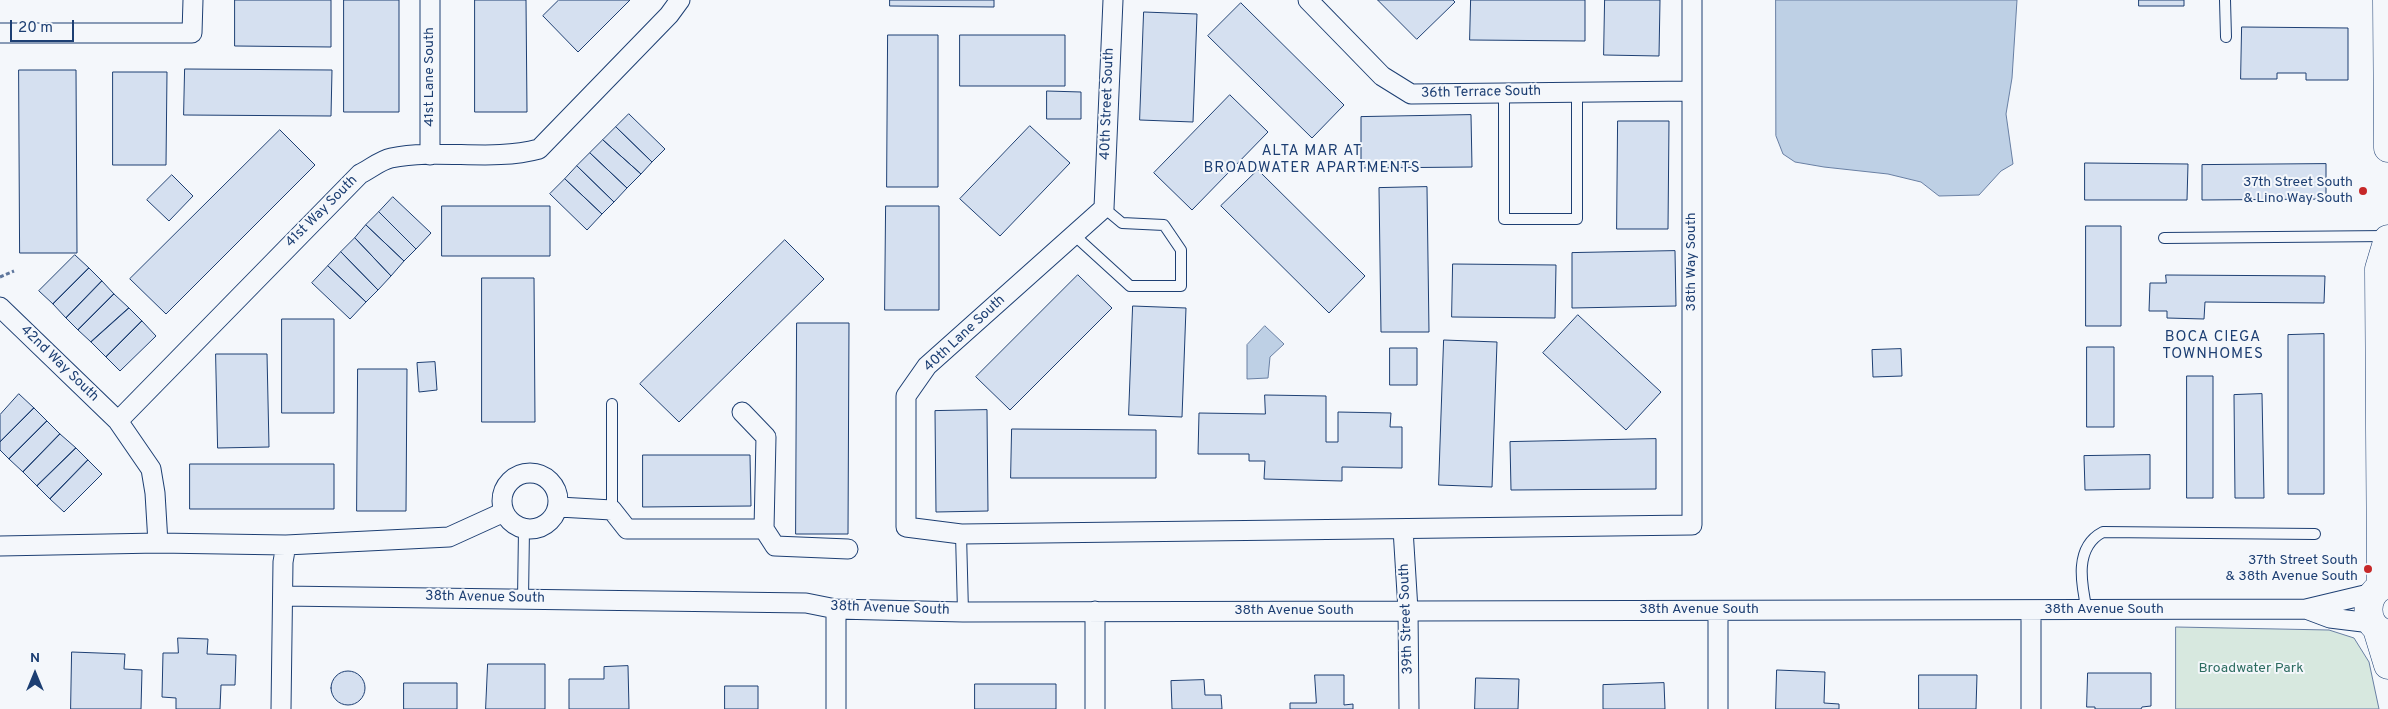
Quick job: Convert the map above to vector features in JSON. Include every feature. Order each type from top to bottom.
[{"type":"street","points":[[0,34],[192,34],[193,0]]},
{"type":"street","name":"41st Lane South","points":[[430,0],[430,155]]},
{"type":"street","name":"41st Way South","points":[[118,421],[360,174],[390,158],[430,155],[519,154],[539,149],[669,15],[680,0]]},
{"type":"street","name":"40th Street South","points":[[1104,208],[1113,0]]},
{"type":"street","name":"36th Terrace South","points":[[1308,0],[1382,76],[1411,94],[1692,91]]},
{"type":"street","name":"38th Way South","points":[[1403,530],[1692,525],[1692,0]]},
{"type":"street","points":[[2386,0],[2388,148]]},
{"type":"street","name":"40th Lane South","points":[[961,534],[906,527],[906,396],[927,366],[1104,208]]},
{"type":"street","points":[[2388,238],[2379,269],[2381,588],[2367,606],[2379,629],[2388,665]]},
{"type":"street","name":"42nd Way South","points":[[0,307],[118,421],[151,469],[155,493],[158,543]]},
{"type":"street","points":[[742,412],[766,437],[764,529],[775,546],[848,549]]},
{"type":"street","points":[[523,474],[542,475],[551,481],[556,489],[558,507],[555,515],[542,527],[524,529],[515,526],[504,512],[503,493],[507,484],[523,474]]},
{"type":"street","points":[[558,507],[612,510],[627,530],[764,529]]},
{"type":"street","points":[[0,546],[158,543],[286,545],[449,537],[504,512]]},
{"type":"street","points":[[961,534],[1403,530]]},
{"type":"street","name":"39th Street South","points":[[1403,530],[1408,610],[1409,709]]},
{"type":"street","points":[[281,709],[283,562],[286,545]]},
{"type":"street","name":"38th Avenue South","points":[[283,596],[806,603],[836,609],[963,612],[1408,610],[2087,611],[2306,609],[2381,588]]},
{"type":"street","points":[[836,609],[836,709]]},
{"type":"street","name":"38th Avenue South","points":[[2306,609],[2330,618],[2379,629]]},
{"type":"street","points":[[2031,610],[2031,709]]},
{"type":"street","points":[[1095,611],[1095,709]]},
{"type":"street","points":[[1718,611],[1718,709]]},
{"type":"lane","points":[[2225,0],[2226,37]]},
{"type":"lane","points":[[1504,93],[1504,220],[1577,220],[1577,92]]},
{"type":"lane","points":[[1074,235],[1130,286],[1181,286],[1181,250],[1164,226],[1122,223],[1104,208]]},
{"type":"lane","points":[[2164,238],[2388,238]]},
{"type":"lane","points":[[612,404],[612,510]]},
{"type":"lane","points":[[523,598],[524,529]]},
{"type":"lane","points":[[2087,611],[2083,590],[2083,559],[2089,540],[2103,532],[2315,534]]},
{"type":"lane","points":[[961,534],[963,612]]},
{"type":"path","points":[[0,277],[14,271]]},
{"type":"green space","name":"Broadwater Park","points":[[2176,627],[2329,630],[2354,638],[2369,662],[2379,709],[2176,709]]},
{"type":"water","points":[[1776,0],[2017,0],[2012,78],[2006,114],[2013,164],[2001,171],[1979,195],[1939,196],[1921,182],[1888,174],[1795,162],[1783,154],[1776,136]]},
{"type":"water","points":[[1265,326],[1284,344],[1270,357],[1268,378],[1247,379],[1247,345]]},
{"type":"building","points":[[235,0],[331,0],[331,47],[235,46]]},
{"type":"building","points":[[344,0],[399,0],[399,112],[344,112]]},
{"type":"building","points":[[475,0],[526,0],[527,112],[475,112]]},
{"type":"building","points":[[559,0],[630,0],[578,52],[543,16]]},
{"type":"building","points":[[890,0],[994,0],[994,7],[890,6]]},
{"type":"building","points":[[1378,0],[1453,0],[1455,2],[1417,39]]},
{"type":"building","points":[[1471,0],[1585,0],[1585,41],[1470,40]]},
{"type":"building","points":[[1605,0],[1660,0],[1659,56],[1604,55]]},
{"type":"building","points":[[2139,0],[2184,0],[2184,6],[2139,6]]},
{"type":"building","points":[[1241,3],[1344,105],[1312,138],[1208,36]]},
{"type":"building","points":[[1144,12],[1197,14],[1193,122],[1140,120]]},
{"type":"building","points":[[2242,27],[2348,28],[2348,80],[2306,80],[2306,73],[2277,73],[2277,79],[2241,79]]},
{"type":"building","points":[[888,35],[938,35],[938,187],[887,187]]},
{"type":"building","points":[[960,35],[1065,35],[1065,86],[960,86]]},
{"type":"building","points":[[185,69],[332,70],[331,116],[184,115]]},
{"type":"building","points":[[19,70],[76,70],[77,253],[20,253]]},
{"type":"building","points":[[113,72],[167,72],[166,165],[113,165]]},
{"type":"building","points":[[1047,91],[1081,92],[1081,119],[1047,119]]},
{"type":"building","points":[[1230,95],[1268,132],[1192,210],[1154,173]]},
{"type":"building","points":[[629,114],[665,149],[652,162],[616,127]]},
{"type":"building","points":[[1471,115],[1472,167],[1361,168],[1361,117]]},
{"type":"building","points":[[1618,121],[1669,121],[1668,229],[1617,229]]},
{"type":"building","points":[[1030,126],[1070,163],[1000,236],[960,199]]},
{"type":"building","points":[[616,127],[652,162],[641,174],[603,140]]},
{"type":"building","points":[[280,130],[315,165],[166,314],[130,279]]},
{"type":"building","points":[[603,140],[641,174],[627,188],[590,153]]},
{"type":"building","points":[[590,153],[627,188],[614,202],[577,166]]},
{"type":"building","points":[[2085,163],[2188,164],[2187,200],[2085,200]]},
{"type":"building","points":[[2326,164],[2326,199],[2202,200],[2202,165]]},
{"type":"building","points":[[577,166],[614,202],[602,214],[565,179]]},
{"type":"building","points":[[1258,170],[1365,276],[1329,313],[1221,206]]},
{"type":"building","points":[[172,175],[193,196],[169,221],[147,200]]},
{"type":"building","points":[[565,179],[602,214],[587,230],[550,194]]},
{"type":"building","points":[[1427,187],[1429,332],[1381,332],[1379,188]]},
{"type":"building","points":[[393,197],[431,233],[416,249],[379,212]]},
{"type":"building","points":[[442,206],[550,206],[550,256],[442,256]]},
{"type":"building","points":[[886,206],[939,206],[939,310],[885,310]]},
{"type":"building","points":[[379,212],[416,249],[404,261],[366,225]]},
{"type":"building","points":[[366,225],[404,261],[391,276],[355,238]]},
{"type":"building","points":[[2086,226],[2121,226],[2121,326],[2086,326]]},
{"type":"building","points":[[355,238],[391,276],[378,290],[341,252]]},
{"type":"building","points":[[785,240],[824,279],[679,422],[640,384]]},
{"type":"building","points":[[1675,251],[1676,306],[1572,308],[1572,253]]},
{"type":"building","points":[[341,252],[378,290],[366,302],[328,266]]},
{"type":"building","points":[[75,255],[89,268],[53,304],[39,291]]},
{"type":"building","points":[[1453,264],[1556,265],[1555,318],[1452,317]]},
{"type":"building","points":[[328,266],[366,302],[350,319],[312,283]]},
{"type":"building","points":[[89,268],[102,281],[66,318],[53,304]]},
{"type":"building","points":[[1078,275],[1112,308],[1010,410],[976,377]]},
{"type":"building","points":[[2166,275],[2325,276],[2324,303],[2205,302],[2204,319],[2167,318],[2167,311],[2149,311],[2150,283],[2166,283]]},
{"type":"building","points":[[482,278],[534,278],[535,422],[482,422]]},
{"type":"building","points":[[102,281],[114,294],[78,330],[66,318]]},
{"type":"building","points":[[114,294],[129,308],[91,342],[78,330]]},
{"type":"building","points":[[1133,306],[1186,308],[1182,417],[1129,415]]},
{"type":"building","points":[[129,308],[142,321],[106,357],[91,342]]},
{"type":"building","points":[[1578,315],[1661,392],[1626,430],[1543,353]]},
{"type":"building","points":[[282,319],[334,319],[334,413],[282,413]]},
{"type":"building","points":[[142,321],[156,336],[120,371],[106,357]]},
{"type":"building","points":[[797,323],[849,323],[848,534],[796,534]]},
{"type":"building","points":[[2324,334],[2324,494],[2288,494],[2288,335]]},
{"type":"building","points":[[1444,340],[1497,342],[1492,487],[1439,485]]},
{"type":"building","points":[[2087,347],[2114,347],[2114,427],[2087,427]]},
{"type":"building","points":[[1390,348],[1417,348],[1417,385],[1390,385]]},
{"type":"building","points":[[1901,349],[1902,376],[1873,377],[1872,350]]},
{"type":"building","points":[[216,354],[267,354],[269,447],[218,448]]},
{"type":"building","points":[[435,362],[437,390],[419,392],[417,363]]},
{"type":"building","points":[[358,369],[407,369],[406,511],[357,511]]},
{"type":"building","points":[[2187,376],[2213,376],[2213,498],[2187,498]]},
{"type":"building","points":[[19,394],[34,408],[0,442],[0,415]]},
{"type":"building","points":[[2262,394],[2264,498],[2235,498],[2234,395]]},
{"type":"building","points":[[1265,395],[1326,396],[1326,442],[1338,442],[1338,412],[1391,413],[1390,427],[1402,427],[1402,468],[1342,467],[1342,481],[1264,479],[1265,461],[1249,461],[1249,454],[1198,454],[1199,413],[1265,414]]},
{"type":"building","points":[[34,408],[47,421],[9,459],[0,450],[0,442]]},
{"type":"building","points":[[987,410],[988,511],[936,512],[935,411]]},
{"type":"building","points":[[47,421],[60,434],[23,472],[9,459]]},
{"type":"building","points":[[1012,429],[1156,430],[1156,478],[1011,478]]},
{"type":"building","points":[[60,434],[76,448],[37,486],[23,472]]},
{"type":"building","points":[[1656,439],[1656,489],[1511,490],[1510,442]]},
{"type":"building","points":[[76,448],[88,460],[50,499],[37,486]]},
{"type":"building","points":[[643,455],[750,455],[751,506],[643,507]]},
{"type":"building","points":[[2150,455],[2150,489],[2085,490],[2084,456]]},
{"type":"building","points":[[88,460],[102,474],[64,512],[50,499]]},
{"type":"building","points":[[190,464],[334,464],[334,509],[190,509]]},
{"type":"building","points":[[178,638],[208,639],[207,654],[236,655],[235,685],[221,685],[220,709],[176,709],[176,698],[162,697],[163,653],[178,653]]},
{"type":"building","points":[[72,652],[125,654],[124,669],[142,670],[141,709],[71,709]]},
{"type":"building","points":[[488,664],[545,664],[545,709],[486,709]]},
{"type":"building","points":[[628,666],[629,709],[569,709],[569,679],[604,679],[604,667]]},
{"type":"building","points":[[1777,670],[1825,672],[1824,703],[1839,704],[1839,709],[1776,709]]},
{"type":"building","points":[[348,671],[360,676],[365,688],[360,700],[348,705],[336,700],[331,688],[336,676]]},
{"type":"building","points":[[2088,673],[2151,673],[2151,706],[2142,707],[2141,709],[2095,709],[2095,707],[2087,707]]},
{"type":"building","points":[[1315,675],[1344,675],[1344,705],[1353,704],[1353,709],[1290,709],[1290,703],[1316,703]]},
{"type":"building","points":[[1919,675],[1977,675],[1976,709],[1919,709]]},
{"type":"building","points":[[1476,678],[1519,679],[1518,709],[1475,709]]},
{"type":"building","points":[[1204,680],[1205,695],[1221,695],[1222,709],[1172,709],[1171,681]]},
{"type":"building","points":[[404,683],[457,683],[457,709],[404,709]]},
{"type":"building","points":[[1664,683],[1665,709],[1603,709],[1603,685]]},
{"type":"building","points":[[975,684],[1056,684],[1056,709],[975,709]]},
{"type":"building","points":[[725,686],[758,686],[758,709],[725,709]]},
{"type":"place","name":"37th Street South & Lino Way South","points":[[2363,191]]},
{"type":"place","name":"37th Street South & 38th Avenue South","points":[[2368,569]]},
{"type":"district","name":"ALTA MAR AT BROADWATER APARTMENTS","points":[[1312,160]]},
{"type":"district","name":"BOCA CIEGA TOWNHOMES","points":[[2213,346]]}]
